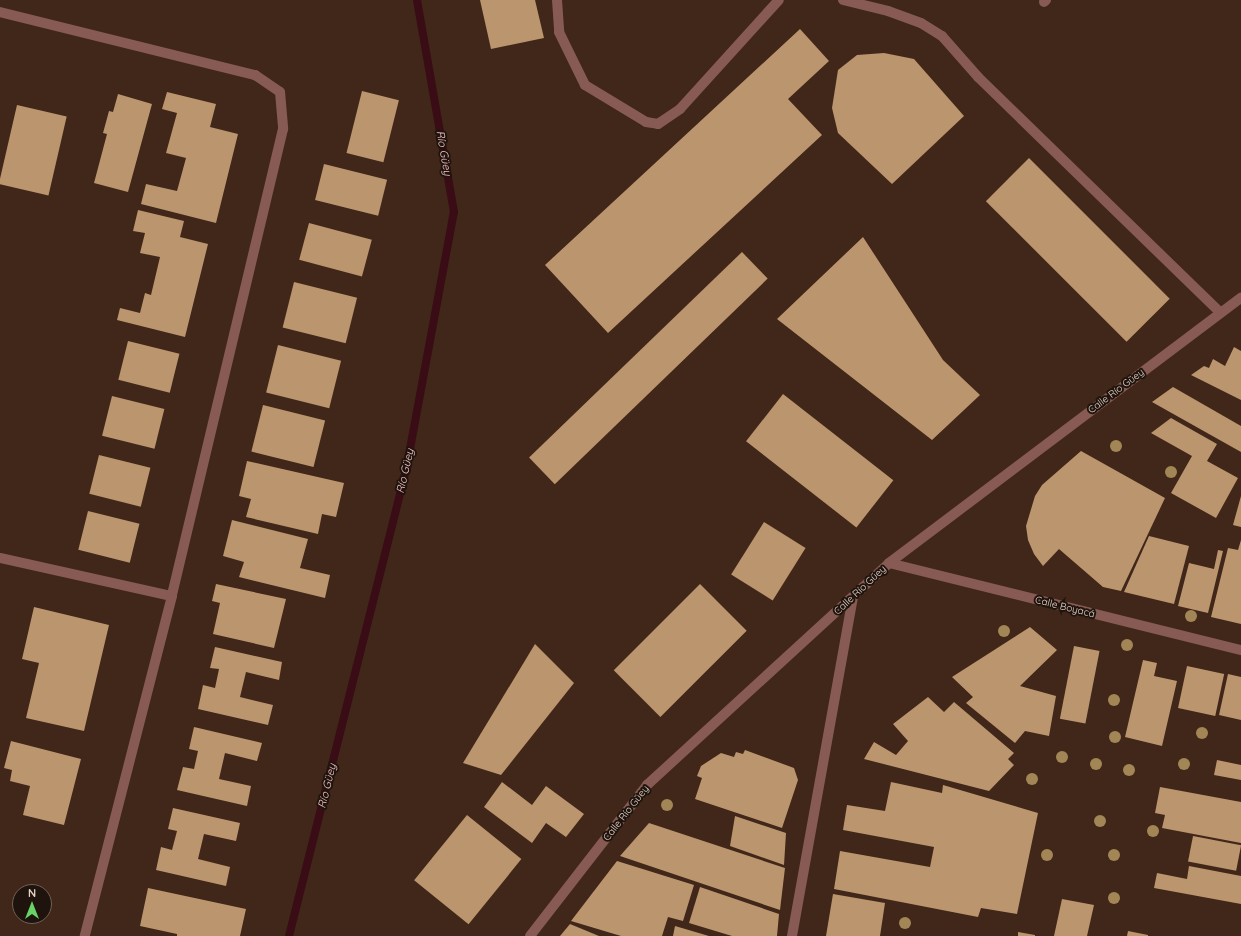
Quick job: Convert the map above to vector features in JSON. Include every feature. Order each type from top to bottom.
[{"type":"street","points":[[557,0],[559,32],[585,85],[646,122],[658,124],[680,109],[780,0]]},
{"type":"street","points":[[843,0],[888,11],[921,23],[942,36],[978,77],[1220,312]]},
{"type":"street","points":[[0,12],[255,75],[280,92],[283,129],[172,596],[84,936]]},
{"type":"street","name":"Calle Río Güey","points":[[530,936],[647,785],[889,564],[1220,312],[1241,298]]},
{"type":"street","points":[[0,558],[172,596]]},
{"type":"street","name":"Calle Boyacá","points":[[889,564],[1241,650]]},
{"type":"street","points":[[792,936],[853,597]]},
{"type":"building","points":[[480,0],[535,0],[544,38],[491,49]]},
{"type":"building","points":[[800,29],[829,61],[788,99],[822,135],[608,333],[545,265]]},
{"type":"building","points":[[884,53],[914,59],[964,116],[892,184],[838,133],[832,108],[838,70],[857,55]]},
{"type":"building","points":[[362,91],[399,100],[383,162],[347,153]]},
{"type":"building","points":[[167,92],[216,104],[210,127],[238,134],[216,223],[141,204],[146,184],[177,191],[186,158],[166,153],[177,113],[162,109]]},
{"type":"building","points":[[118,94],[152,104],[128,192],[94,183],[107,134],[103,133],[109,111],[113,112]]},
{"type":"building","points":[[17,105],[67,116],[48,195],[0,184]]},
{"type":"building","points":[[1029,158],[1170,299],[1127,342],[986,201]]},
{"type":"building","points":[[324,164],[387,180],[378,216],[315,200]]},
{"type":"building","points":[[138,210],[184,221],[180,237],[208,244],[185,337],[117,320],[120,308],[140,313],[145,293],[151,295],[160,257],[140,253],[145,233],[133,231]]},
{"type":"building","points":[[309,223],[372,240],[362,277],[299,260]]},
{"type":"building","points":[[863,237],[943,360],[980,395],[932,440],[777,319]]},
{"type":"building","points":[[742,252],[768,279],[555,484],[529,458]]},
{"type":"building","points":[[294,282],[357,298],[346,343],[283,328]]},
{"type":"building","points":[[128,341],[179,354],[170,393],[118,380]]},
{"type":"building","points":[[278,345],[341,361],[329,408],[266,393]]},
{"type":"building","points":[[1234,347],[1241,351],[1241,400],[1191,375],[1204,366],[1209,368],[1213,359],[1225,366]]},
{"type":"building","points":[[1173,387],[1241,426],[1241,452],[1152,402]]},
{"type":"building","points":[[783,394],[893,480],[856,527],[746,441]]},
{"type":"building","points":[[112,396],[164,409],[154,449],[102,436]]},
{"type":"building","points":[[263,405],[325,420],[313,467],[251,452]]},
{"type":"building","points":[[1171,418],[1217,444],[1207,461],[1238,478],[1216,518],[1171,493],[1192,456],[1151,433]]},
{"type":"building","points":[[1081,451],[1165,498],[1121,591],[1103,587],[1059,549],[1043,566],[1034,554],[1028,540],[1026,526],[1035,496],[1042,485]]},
{"type":"building","points":[[99,455],[150,468],[141,507],[89,494]]},
{"type":"building","points":[[247,461],[344,483],[336,517],[322,514],[318,534],[246,517],[251,499],[239,496]]},
{"type":"building","points":[[1241,496],[1241,527],[1233,525]]},
{"type":"building","points":[[88,511],[139,524],[130,563],[78,550]]},
{"type":"building","points":[[232,520],[308,539],[300,568],[330,575],[325,598],[239,577],[244,562],[223,556]]},
{"type":"building","points":[[764,522],[806,548],[773,601],[731,575]]},
{"type":"building","points":[[1149,536],[1189,546],[1174,604],[1124,592]]},
{"type":"building","points":[[1241,540],[1241,624],[1211,617],[1228,548],[1238,550]]},
{"type":"building","points":[[1218,550],[1223,551],[1208,613],[1178,606],[1189,563],[1214,569]]},
{"type":"building","points":[[216,584],[286,599],[274,648],[213,634],[220,603],[212,601]]},
{"type":"building","points":[[700,584],[747,631],[660,717],[614,670]]},
{"type":"building","points":[[34,607],[109,625],[84,731],[26,718],[39,663],[22,659]]},
{"type":"building","points":[[1030,627],[1057,650],[1020,686],[1056,696],[1049,736],[1025,731],[1015,743],[966,703],[973,697],[952,677]]},
{"type":"building","points":[[535,644],[574,683],[501,775],[463,763]]},
{"type":"building","points":[[1074,646],[1100,651],[1085,724],[1060,719]]},
{"type":"building","points":[[215,647],[282,662],[279,680],[246,672],[240,697],[273,705],[268,725],[198,709],[203,685],[215,688],[219,669],[210,668]]},
{"type":"building","points":[[1143,660],[1157,663],[1154,676],[1177,681],[1162,746],[1125,737]]},
{"type":"building","points":[[1187,666],[1224,674],[1215,716],[1178,708]]},
{"type":"building","points":[[1228,674],[1241,677],[1241,720],[1219,715]]},
{"type":"building","points":[[928,697],[944,712],[954,702],[1014,753],[1008,759],[1014,765],[989,791],[864,759],[874,742],[896,755],[908,741],[893,724]]},
{"type":"building","points":[[194,727],[262,743],[257,761],[225,753],[219,779],[251,786],[247,806],[177,790],[183,767],[194,769],[198,751],[189,749]]},
{"type":"building","points":[[11,741],[81,759],[64,825],[23,815],[30,786],[10,781],[12,770],[4,768]]},
{"type":"building","points":[[745,750],[794,768],[798,780],[782,828],[695,799],[702,778],[697,776],[701,766],[721,753],[734,757],[736,752],[743,754]]},
{"type":"building","points":[[1217,760],[1241,765],[1241,780],[1214,775]]},
{"type":"building","points":[[502,782],[532,805],[546,786],[584,814],[566,837],[546,823],[532,843],[484,807]]},
{"type":"building","points":[[891,782],[942,793],[943,785],[1038,813],[1017,914],[981,908],[978,917],[834,889],[840,851],[930,867],[934,847],[843,830],[847,805],[885,811]]},
{"type":"building","points":[[1160,787],[1241,802],[1241,843],[1162,828],[1165,815],[1155,813]]},
{"type":"building","points":[[173,808],[240,823],[236,841],[204,834],[198,859],[230,867],[226,886],[156,870],[161,847],[172,850],[177,831],[168,829]]},
{"type":"building","points":[[467,815],[521,859],[469,924],[414,880]]},
{"type":"building","points":[[735,816],[786,833],[784,865],[730,846]]},
{"type":"building","points":[[649,823],[785,868],[780,910],[620,856]]},
{"type":"building","points":[[1193,836],[1241,845],[1236,871],[1188,862]]},
{"type":"building","points":[[617,861],[694,885],[683,921],[668,917],[662,936],[621,936],[571,921]]},
{"type":"building","points":[[1189,866],[1241,876],[1241,904],[1154,888],[1157,873],[1187,879]]},
{"type":"building","points":[[700,887],[779,914],[777,936],[732,936],[689,923]]},
{"type":"building","points":[[148,888],[246,909],[240,936],[177,936],[177,934],[140,926]]},
{"type":"building","points":[[833,894],[885,903],[880,936],[826,936]]},
{"type":"building","points":[[1062,899],[1094,905],[1087,936],[1054,936]]},
{"type":"building","points":[[570,924],[599,936],[560,936]]},
{"type":"building","points":[[675,926],[709,936],[673,936]]},
{"type":"building","points":[[1128,931],[1148,935],[1148,936],[1127,936]]},
{"type":"building","points":[[1018,932],[1035,935],[1035,936],[1018,936]]},
{"type":"waterway","name":"Río Güey","points":[[289,936],[407,465],[454,212],[417,0]]}]
